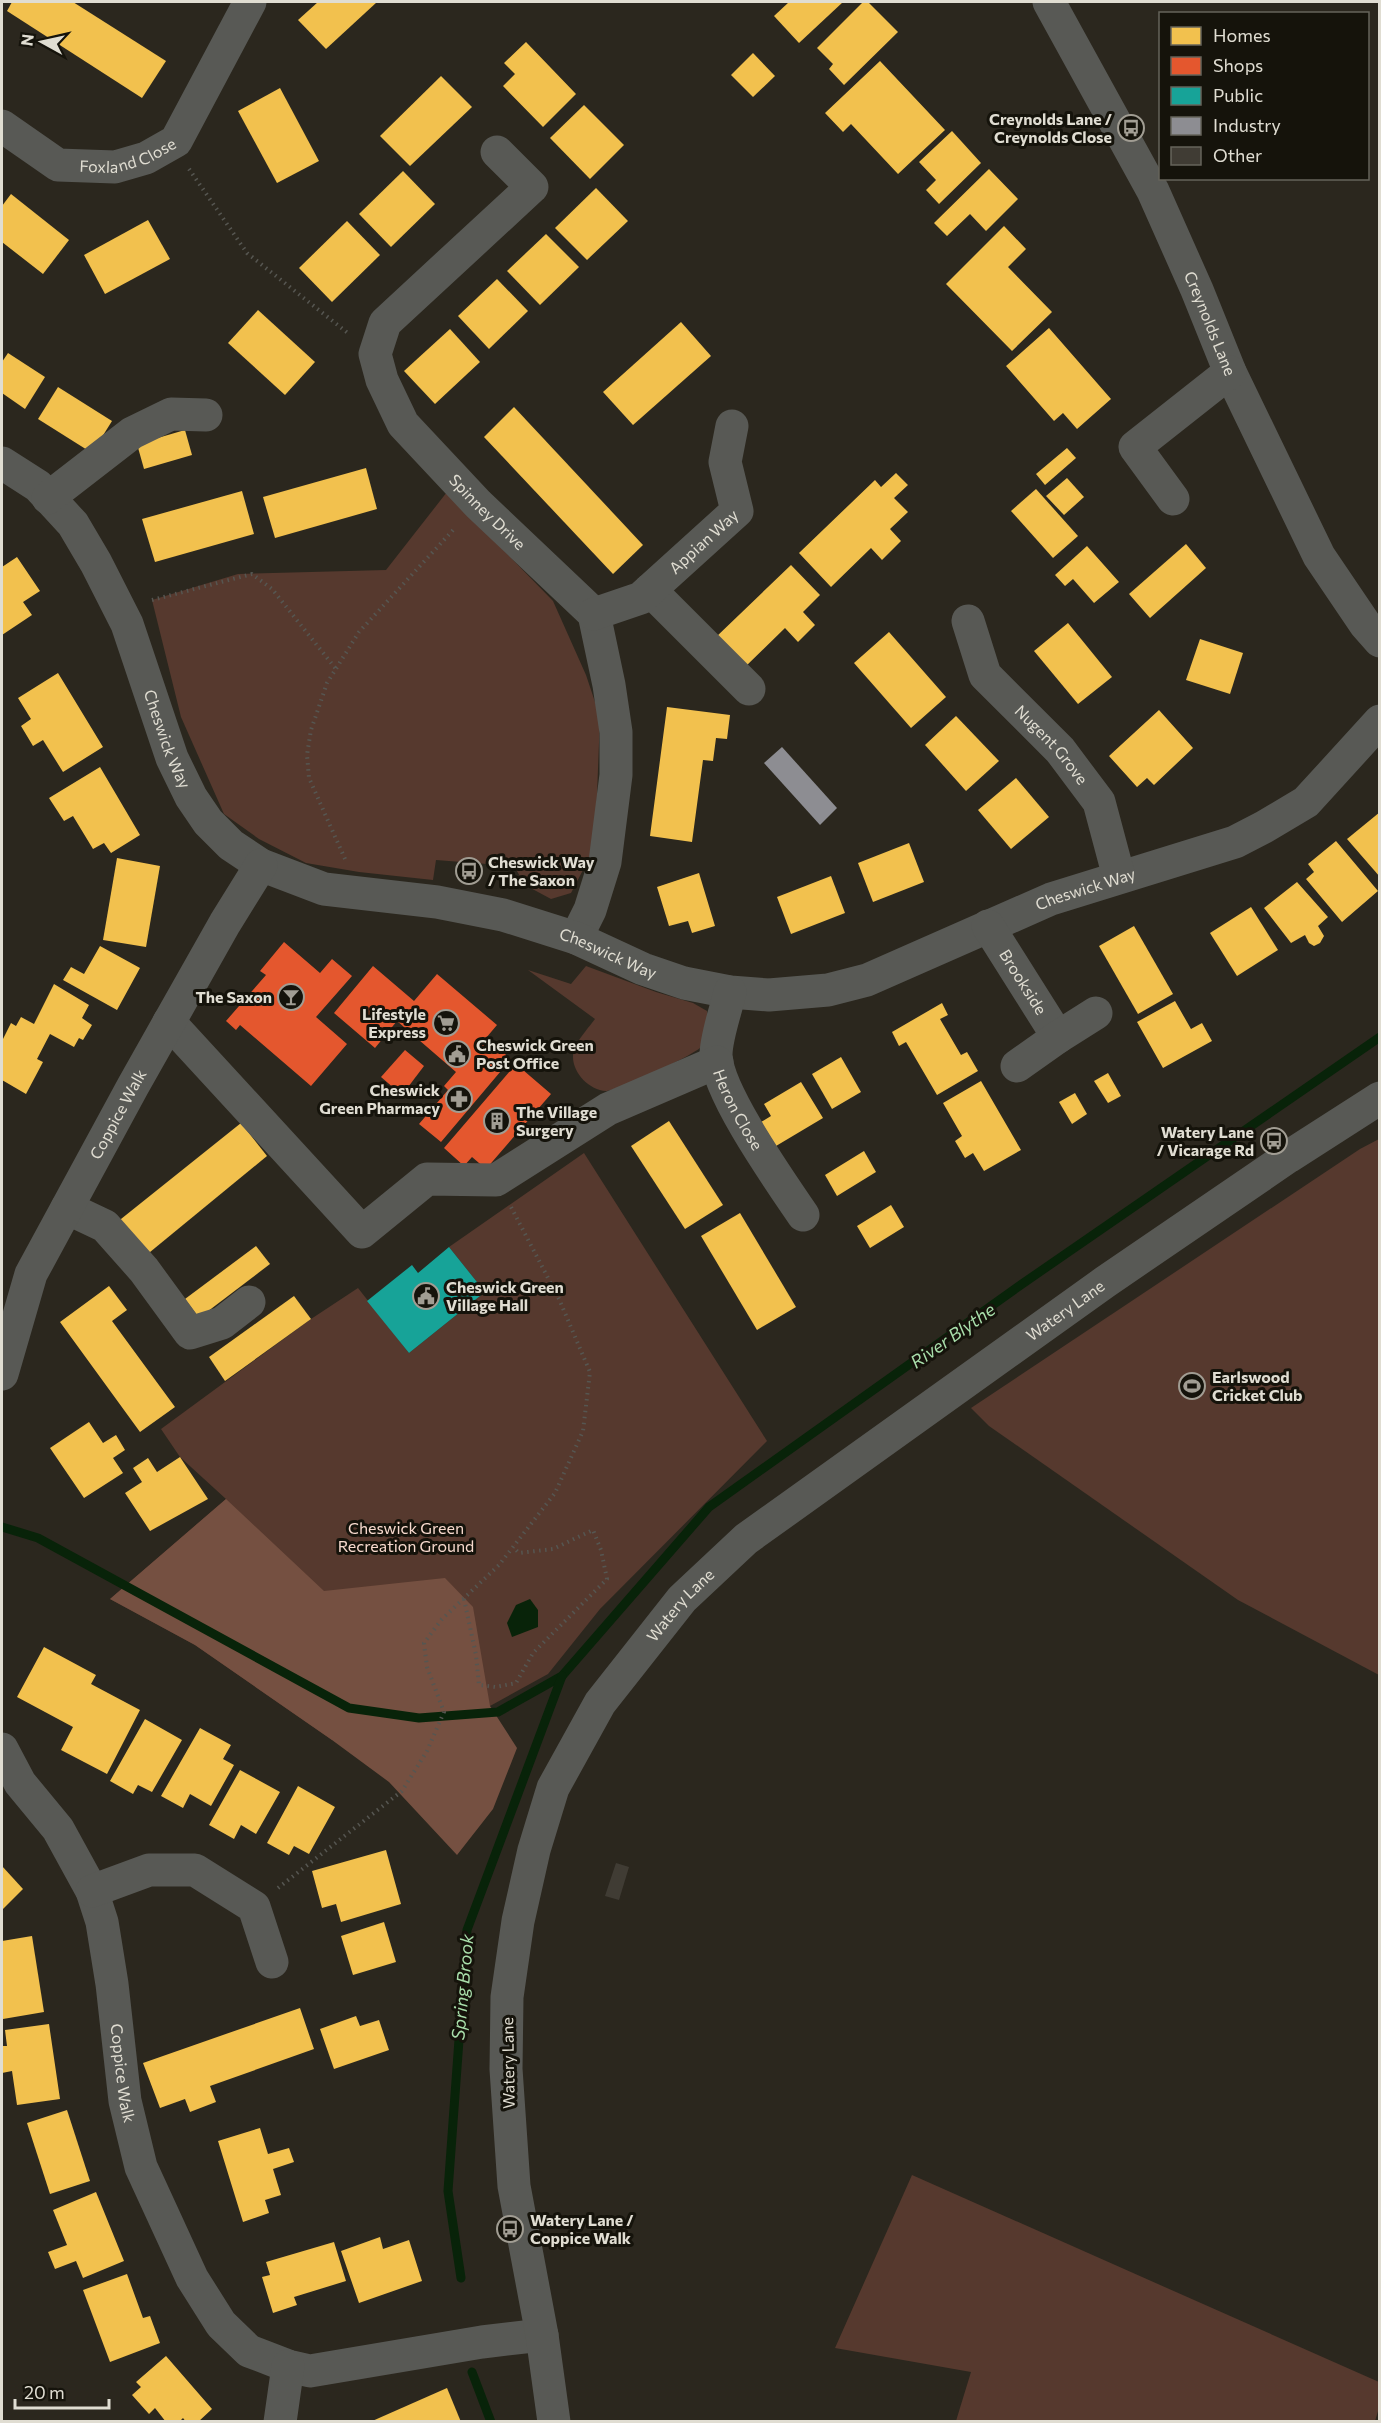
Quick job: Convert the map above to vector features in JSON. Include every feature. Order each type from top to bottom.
[{"type":"street","name":"Foxland Close","points":[[2,126],[58,165],[115,167],[146,158],[176,141],[250,2]]},
{"type":"street","name":"Creynolds Lane","points":[[1048,2],[1153,191],[1230,372],[1319,556],[1365,624],[1380,641]]},
{"type":"street","points":[[375,354],[385,324],[532,187],[497,152]]},
{"type":"street","name":"Spinney Drive","points":[[375,354],[389,397],[403,424],[478,504],[594,614]]},
{"type":"street","points":[[1173,499],[1135,447],[1230,372]]},
{"type":"street","points":[[48,498],[132,433],[171,414],[206,415]]},
{"type":"street","name":"Appian Way","points":[[594,614],[641,597],[737,511],[725,462],[732,426]]},
{"type":"street","name":"Cheswick Way","points":[[2,463],[38,486],[73,524],[127,624],[172,758],[191,797],[208,822],[231,844],[261,865],[324,889],[470,907],[576,938],[643,969],[684,983],[729,992],[770,995],[828,990],[867,980],[1051,899],[1234,842],[1264,827],[1306,801],[1380,721]]},
{"type":"street","points":[[650,590],[749,689]]},
{"type":"street","points":[[576,938],[590,910],[605,862],[616,775],[616,732],[594,614]]},
{"type":"street","name":"Nugent Grove","points":[[968,621],[985,675],[1060,750],[1099,802],[1119,877]]},
{"type":"street","name":"Coppice Walk","points":[[2,1374],[31,1274],[169,1022],[261,865]]},
{"type":"street","name":"Brookside","points":[[988,926],[1058,1037]]},
{"type":"street","name":"Heron Close","points":[[729,992],[716,1054],[720,1076],[752,1136],[802,1215]]},
{"type":"street","points":[[1017,1066],[1096,1013]]},
{"type":"street","points":[[169,1022],[362,1232],[427,1179],[496,1180],[608,1109],[717,1062]]},
{"type":"street","name":"Watery Lane","points":[[554,2421],[542,2335],[514,2186],[506,2069],[507,1996],[518,1921],[534,1850],[553,1788],[600,1703],[682,1599],[746,1539],[1105,1282],[1288,1157],[1380,1098]]},
{"type":"street","points":[[66,1208],[105,1226],[144,1270],[190,1333],[222,1323],[249,1302]]},
{"type":"street","name":"Coppice Walk","points":[[2,1749],[20,1783],[58,1829],[92,1891],[102,1922],[112,1984],[125,2101],[141,2167],[192,2278],[221,2324],[249,2351],[288,2366],[310,2371],[471,2344],[542,2335]]},
{"type":"street","points":[[92,1891],[149,1870],[195,1870],[254,1907],[272,1962]]},
{"type":"street","points":[[280,2421],[288,2366]]},
{"type":"path","points":[[176,141],[178,151],[184,161],[247,253],[375,354]]},
{"type":"path","points":[[356,893],[341,849],[309,778],[307,755],[311,730],[327,683],[359,632],[478,504]]},
{"type":"path","points":[[152,600],[252,574],[272,589],[336,669]]},
{"type":"path","points":[[254,1907],[402,1791],[427,1751],[444,1712],[427,1667],[424,1643],[442,1620],[499,1565],[555,1493],[583,1431],[590,1371],[560,1299],[496,1180]]},
{"type":"path","points":[[464,1598],[476,1655],[479,1685],[496,1687],[516,1683],[533,1653],[608,1579],[593,1530],[553,1549],[519,1553],[513,1547]]},
{"type":"green space","points":[[447,492],[553,601],[586,675],[600,717],[595,847],[571,893],[551,899],[525,885],[514,866],[436,860],[433,880],[359,872],[306,863],[259,839],[224,814],[181,717],[152,600],[238,574],[386,570]]},
{"type":"green space","points":[[586,966],[693,1003],[707,1011],[708,1033],[702,1046],[672,1064],[625,1085],[606,1091],[591,1086],[575,1068],[573,1053],[576,1045],[595,1019],[528,970],[571,984]]},
{"type":"green space","name":"Earlswood Cricket Club","points":[[1379,1139],[1379,1675],[1238,1600],[989,1426],[971,1408],[1360,1149]]},
{"type":"green space","name":"Cheswick Green Recreation Ground","points":[[584,1153],[767,1441],[600,1609],[548,1674],[490,1706],[332,1740],[195,1645],[110,1599],[226,1499],[180,1457],[161,1429],[311,1319],[358,1288],[409,1353],[485,1292],[449,1247]]},
{"type":"green space","points":[[912,2175],[1379,2382],[1379,2408],[1375,2421],[956,2421],[971,2372],[835,2348]]},
{"type":"shaded area","points":[[226,1499],[324,1591],[445,1578],[473,1607],[490,1706],[517,1748],[493,1809],[457,1855],[389,1782],[195,1645],[110,1599]]},
{"type":"shaded area","points":[[530,1599],[538,1610],[538,1627],[512,1637],[507,1623],[516,1605]]},
{"type":"building: Homes","points":[[12,2],[73,2],[166,61],[142,98],[7,11]]},
{"type":"building: Homes","points":[[318,2],[377,2],[326,49],[298,20]]},
{"type":"building: Homes","points":[[789,2],[843,2],[799,43],[774,16]]},
{"type":"building: Homes","points":[[863,2],[868,2],[898,32],[844,85],[829,69],[833,64],[817,48]]},
{"type":"building: Homes","points":[[526,42],[576,94],[543,127],[503,86],[515,74],[504,63]]},
{"type":"building: Homes","points":[[753,53],[775,76],[753,97],[731,75]]},
{"type":"building: Homes","points":[[880,61],[945,130],[898,174],[851,124],[843,132],[825,113]]},
{"type":"building: Homes","points":[[441,76],[472,107],[410,166],[380,136]]},
{"type":"building: Homes","points":[[280,88],[319,161],[277,183],[238,111]]},
{"type":"building: Homes","points":[[584,105],[624,145],[590,179],[550,138]]},
{"type":"building: Homes","points":[[952,131],[981,163],[939,204],[926,190],[936,180],[919,162]]},
{"type":"building: Homes","points":[[989,169],[1018,199],[986,231],[970,214],[947,236],[934,223]]},
{"type":"building: Homes","points":[[403,171],[435,204],[391,247],[359,214]]},
{"type":"building: Homes","points":[[596,188],[628,221],[587,260],[555,228]]},
{"type":"building: Homes","points":[[11,194],[69,240],[43,274],[2,242],[2,206]]},
{"type":"building: Homes","points":[[148,220],[170,259],[105,294],[84,255]]},
{"type":"building: Homes","points":[[347,221],[380,255],[332,302],[299,268]]},
{"type":"building: Homes","points":[[1004,226],[1026,249],[1008,267],[1052,312],[1012,351],[946,284]]},
{"type":"building: Homes","points":[[546,234],[579,267],[540,305],[507,271]]},
{"type":"building: Homes","points":[[497,279],[528,311],[489,349],[458,316]]},
{"type":"building: Homes","points":[[258,310],[315,362],[285,395],[228,343]]},
{"type":"building: Homes","points":[[681,322],[711,356],[633,425],[603,392]]},
{"type":"building: Homes","points":[[1049,328],[1111,399],[1077,429],[1063,413],[1054,421],[1006,366]]},
{"type":"building: Homes","points":[[450,329],[480,362],[435,404],[404,371]]},
{"type":"building: Homes","points":[[8,353],[45,377],[25,409],[2,393],[2,362]]},
{"type":"building: Homes","points":[[58,387],[112,421],[92,453],[38,419]]},
{"type":"building: Homes","points":[[514,407],[643,545],[613,574],[484,437]]},
{"type":"building: Homes","points":[[185,430],[192,455],[144,469],[137,444]]},
{"type":"building: Homes","points":[[1067,448],[1076,458],[1045,485],[1036,474]]},
{"type":"building: Homes","points":[[366,468],[377,509],[275,538],[263,497]]},
{"type":"building: Homes","points":[[896,473],[908,485],[894,498],[908,512],[890,529],[901,541],[882,560],[871,548],[831,587],[799,553],[875,480],[881,487]]},
{"type":"building: Homes","points":[[1067,478],[1084,497],[1064,515],[1046,496]]},
{"type":"building: Homes","points":[[1036,489],[1078,536],[1053,558],[1011,511]]},
{"type":"building: Homes","points":[[242,491],[254,534],[155,562],[142,519]]},
{"type":"building: Homes","points":[[1186,544],[1206,568],[1150,618],[1129,594]]},
{"type":"building: Homes","points":[[1087,546],[1119,582],[1094,603],[1073,579],[1065,586],[1055,575]]},
{"type":"building: Homes","points":[[17,557],[40,591],[23,602],[32,615],[2,635],[2,567]]},
{"type":"building: Homes","points":[[791,565],[820,595],[803,612],[815,625],[798,642],[785,628],[744,668],[715,638]]},
{"type":"building: Homes","points":[[1068,623],[1112,677],[1078,704],[1034,651]]},
{"type":"building: Homes","points":[[889,632],[946,697],[911,728],[854,663]]},
{"type":"building: Homes","points":[[1200,639],[1243,653],[1230,694],[1186,680]]},
{"type":"building: Homes","points":[[58,673],[103,747],[63,772],[43,740],[33,746],[21,726],[31,719],[18,698]]},
{"type":"building: Homes","points":[[667,707],[730,715],[727,739],[716,738],[713,761],[703,760],[692,842],[650,836]]},
{"type":"building: Homes","points":[[1159,710],[1193,748],[1154,785],[1147,778],[1137,787],[1109,756]]},
{"type":"building: Homes","points":[[956,716],[999,761],[966,791],[925,745]]},
{"type":"building: Homes","points":[[100,767],[140,835],[111,853],[104,843],[93,849],[73,816],[64,821],[49,798]]},
{"type":"building: Homes","points":[[1016,778],[1049,817],[1011,849],[978,810]]},
{"type":"building: Homes","points":[[1380,812],[1380,877],[1347,839]]},
{"type":"building: Homes","points":[[1336,841],[1378,891],[1342,922],[1306,879],[1314,872],[1308,864]]},
{"type":"building: Homes","points":[[909,843],[924,882],[873,902],[858,863]]},
{"type":"building: Homes","points":[[117,858],[160,866],[146,947],[103,940]]},
{"type":"building: Homes","points":[[699,873],[715,926],[692,933],[688,921],[669,926],[657,887]]},
{"type":"building: Homes","points":[[831,876],[845,913],[791,934],[777,897]]},
{"type":"building: Homes","points":[[1297,882],[1328,917],[1318,926],[1324,936],[1320,943],[1314,946],[1309,943],[1305,935],[1291,943],[1264,908]]},
{"type":"building: Homes","points":[[1251,907],[1278,950],[1237,976],[1210,933]]},
{"type":"building: Homes","points":[[1134,926],[1173,994],[1138,1014],[1099,946]]},
{"type":"building: Homes","points":[[100,946],[140,968],[117,1010],[63,980],[71,967],[84,974]]},
{"type":"building: Homes","points":[[54,984],[89,1005],[82,1018],[92,1025],[83,1040],[79,1038],[74,1047],[50,1034],[37,1059],[43,1062],[26,1094],[2,1080],[2,1041],[11,1023],[16,1026],[21,1017],[34,1024]]},
{"type":"building: Homes","points":[[1175,1001],[1191,1029],[1202,1023],[1212,1041],[1163,1068],[1137,1022]]},
{"type":"building: Homes","points":[[942,1003],[948,1015],[940,1019],[961,1055],[967,1052],[978,1071],[937,1095],[906,1042],[899,1046],[892,1032]]},
{"type":"building: Homes","points":[[841,1057],[861,1092],[832,1109],[812,1074]]},
{"type":"building: Homes","points":[[1108,1073],[1121,1096],[1108,1103],[1094,1081]]},
{"type":"building: Homes","points":[[981,1081],[1021,1150],[984,1171],[973,1153],[965,1158],[955,1141],[962,1136],[943,1103]]},
{"type":"building: Homes","points":[[801,1082],[823,1118],[776,1146],[761,1122],[771,1116],[764,1104]]},
{"type":"building: Homes","points":[[1075,1093],[1087,1114],[1072,1124],[1059,1102]]},
{"type":"building: Homes","points":[[669,1121],[723,1205],[685,1229],[631,1146]]},
{"type":"building: Homes","points":[[241,1123],[267,1156],[144,1257],[116,1223]]},
{"type":"building: Homes","points":[[864,1151],[876,1172],[837,1196],[825,1175]]},
{"type":"building: Homes","points":[[891,1205],[904,1227],[870,1248],[857,1226]]},
{"type":"building: Homes","points":[[740,1213],[796,1307],[757,1330],[701,1236]]},
{"type":"building: Homes","points":[[256,1246],[270,1264],[199,1318],[185,1299]]},
{"type":"building: Homes","points":[[109,1286],[127,1310],[112,1321],[175,1407],[140,1432],[60,1322]]},
{"type":"building: Homes","points":[[294,1296],[311,1319],[225,1381],[209,1357]]},
{"type":"building: Homes","points":[[89,1422],[103,1443],[116,1435],[125,1450],[113,1458],[123,1473],[84,1498],[50,1448]]},
{"type":"building: Homes","points":[[180,1457],[208,1499],[150,1531],[125,1493],[142,1482],[133,1468],[148,1458],[157,1472]]},
{"type":"building: Homes","points":[[44,1647],[96,1675],[91,1684],[140,1710],[107,1774],[61,1750],[73,1727],[17,1697]]},
{"type":"building: Homes","points":[[145,1719],[182,1740],[152,1792],[138,1785],[133,1794],[110,1781]]},
{"type":"building: Homes","points":[[200,1728],[231,1745],[223,1759],[234,1765],[211,1806],[190,1794],[183,1808],[161,1796]]},
{"type":"building: Homes","points":[[240,1770],[280,1792],[256,1834],[241,1825],[234,1839],[209,1825]]},
{"type":"building: Homes","points":[[298,1786],[335,1807],[309,1854],[294,1846],[289,1855],[267,1843]]},
{"type":"building: Homes","points":[[386,1850],[401,1904],[341,1922],[336,1904],[322,1908],[312,1871]]},
{"type":"building: Homes","points":[[2,1866],[23,1889],[2,1910]]},
{"type":"building: Homes","points":[[384,1922],[396,1962],[353,1975],[341,1936]]},
{"type":"building: Homes","points":[[32,1936],[44,2012],[3,2019],[2,1941]]},
{"type":"building: Homes","points":[[300,2008],[314,2049],[210,2086],[216,2102],[190,2112],[185,2099],[160,2108],[143,2063]]},
{"type":"building: Homes","points":[[356,2016],[360,2026],[379,2020],[389,2050],[334,2069],[320,2029]]},
{"type":"building: Homes","points":[[49,2024],[60,2099],[17,2105],[12,2071],[2,2073],[2,2046],[7,2046],[5,2030]]},
{"type":"building: Homes","points":[[67,2110],[90,2181],[50,2194],[27,2123]]},
{"type":"building: Homes","points":[[260,2128],[268,2154],[289,2148],[294,2162],[273,2169],[281,2195],[265,2200],[269,2213],[243,2222],[218,2141]]},
{"type":"building: Homes","points":[[96,2192],[124,2261],[83,2278],[76,2261],[55,2269],[48,2252],[67,2245],[53,2210]]},
{"type":"building: Homes","points":[[380,2237],[383,2249],[409,2240],[422,2281],[359,2303],[341,2251]]},
{"type":"building: Homes","points":[[334,2242],[346,2281],[294,2297],[297,2305],[273,2313],[262,2277],[270,2275],[266,2262]]},
{"type":"building: Homes","points":[[127,2274],[143,2318],[150,2316],[160,2343],[110,2362],[83,2290]]},
{"type":"building: Homes","points":[[166,2356],[212,2409],[198,2422],[186,2422],[183,2418],[179,2422],[166,2422],[155,2408],[149,2414],[132,2395],[141,2387],[136,2382]]},
{"type":"building: Homes","points":[[447,2388],[461,2422],[370,2422]]},
{"type":"building: Shops","name":"The Saxon","points":[[284,942],[320,973],[332,959],[352,976],[316,1017],[347,1044],[311,1086],[240,1025],[236,1030],[226,1021],[266,975],[260,971]]},
{"type":"building: Shops","points":[[373,966],[414,1001],[437,974],[497,1025],[486,1038],[511,1059],[441,1142],[419,1124],[448,1090],[444,1086],[456,1072],[397,1021],[375,1048],[334,1013]]},
{"type":"building: Shops","points":[[405,1050],[424,1066],[402,1095],[381,1077]]},
{"type":"building: Shops","name":"The Village Surgery","points":[[516,1064],[551,1094],[486,1169],[472,1157],[464,1166],[444,1148]]},
{"type":"building: Public","name":"Cheswick Green Village Hall","points":[[449,1247],[485,1292],[409,1353],[367,1301],[412,1265],[418,1273]]},
{"type":"building: Industry","points":[[782,747],[837,808],[820,825],[764,763]]},
{"type":"building: Other","points":[[616,1863],[629,1867],[619,1900],[605,1896]]},
{"type":"waterway","name":"River Blythe","points":[[2,1527],[38,1538],[349,1708],[419,1718],[498,1712],[562,1676],[709,1507],[1022,1284],[1380,1037]]},
{"type":"waterway","name":"Spring Brook","points":[[461,2278],[448,2191],[467,1930],[562,1676]]},
{"type":"waterway","name":"Spring Brook","points":[[472,2372],[491,2422]]},
{"type":"place","name":"Creynolds Lane / Creynolds Close","points":[[1131,128]]},
{"type":"place","name":"Cheswick Way / The Saxon","points":[[469,871]]},
{"type":"place","name":"The Saxon","points":[[291,997]]},
{"type":"place","name":"Lifestyle Express","points":[[446,1023]]},
{"type":"place","name":"Cheswick Green Post Office","points":[[457,1054]]},
{"type":"place","name":"Cheswick Green Pharmacy","points":[[459,1099]]},
{"type":"place","name":"The Village Surgery","points":[[497,1121]]},
{"type":"place","name":"Watery Lane / Vicarage Rd","points":[[1274,1141]]},
{"type":"place","name":"Cheswick Green Village Hall","points":[[426,1296]]},
{"type":"place","name":"Earlswood Cricket Club","points":[[1192,1386]]},
{"type":"place","name":"Watery Lane / Coppice Walk","points":[[510,2229]]}]
